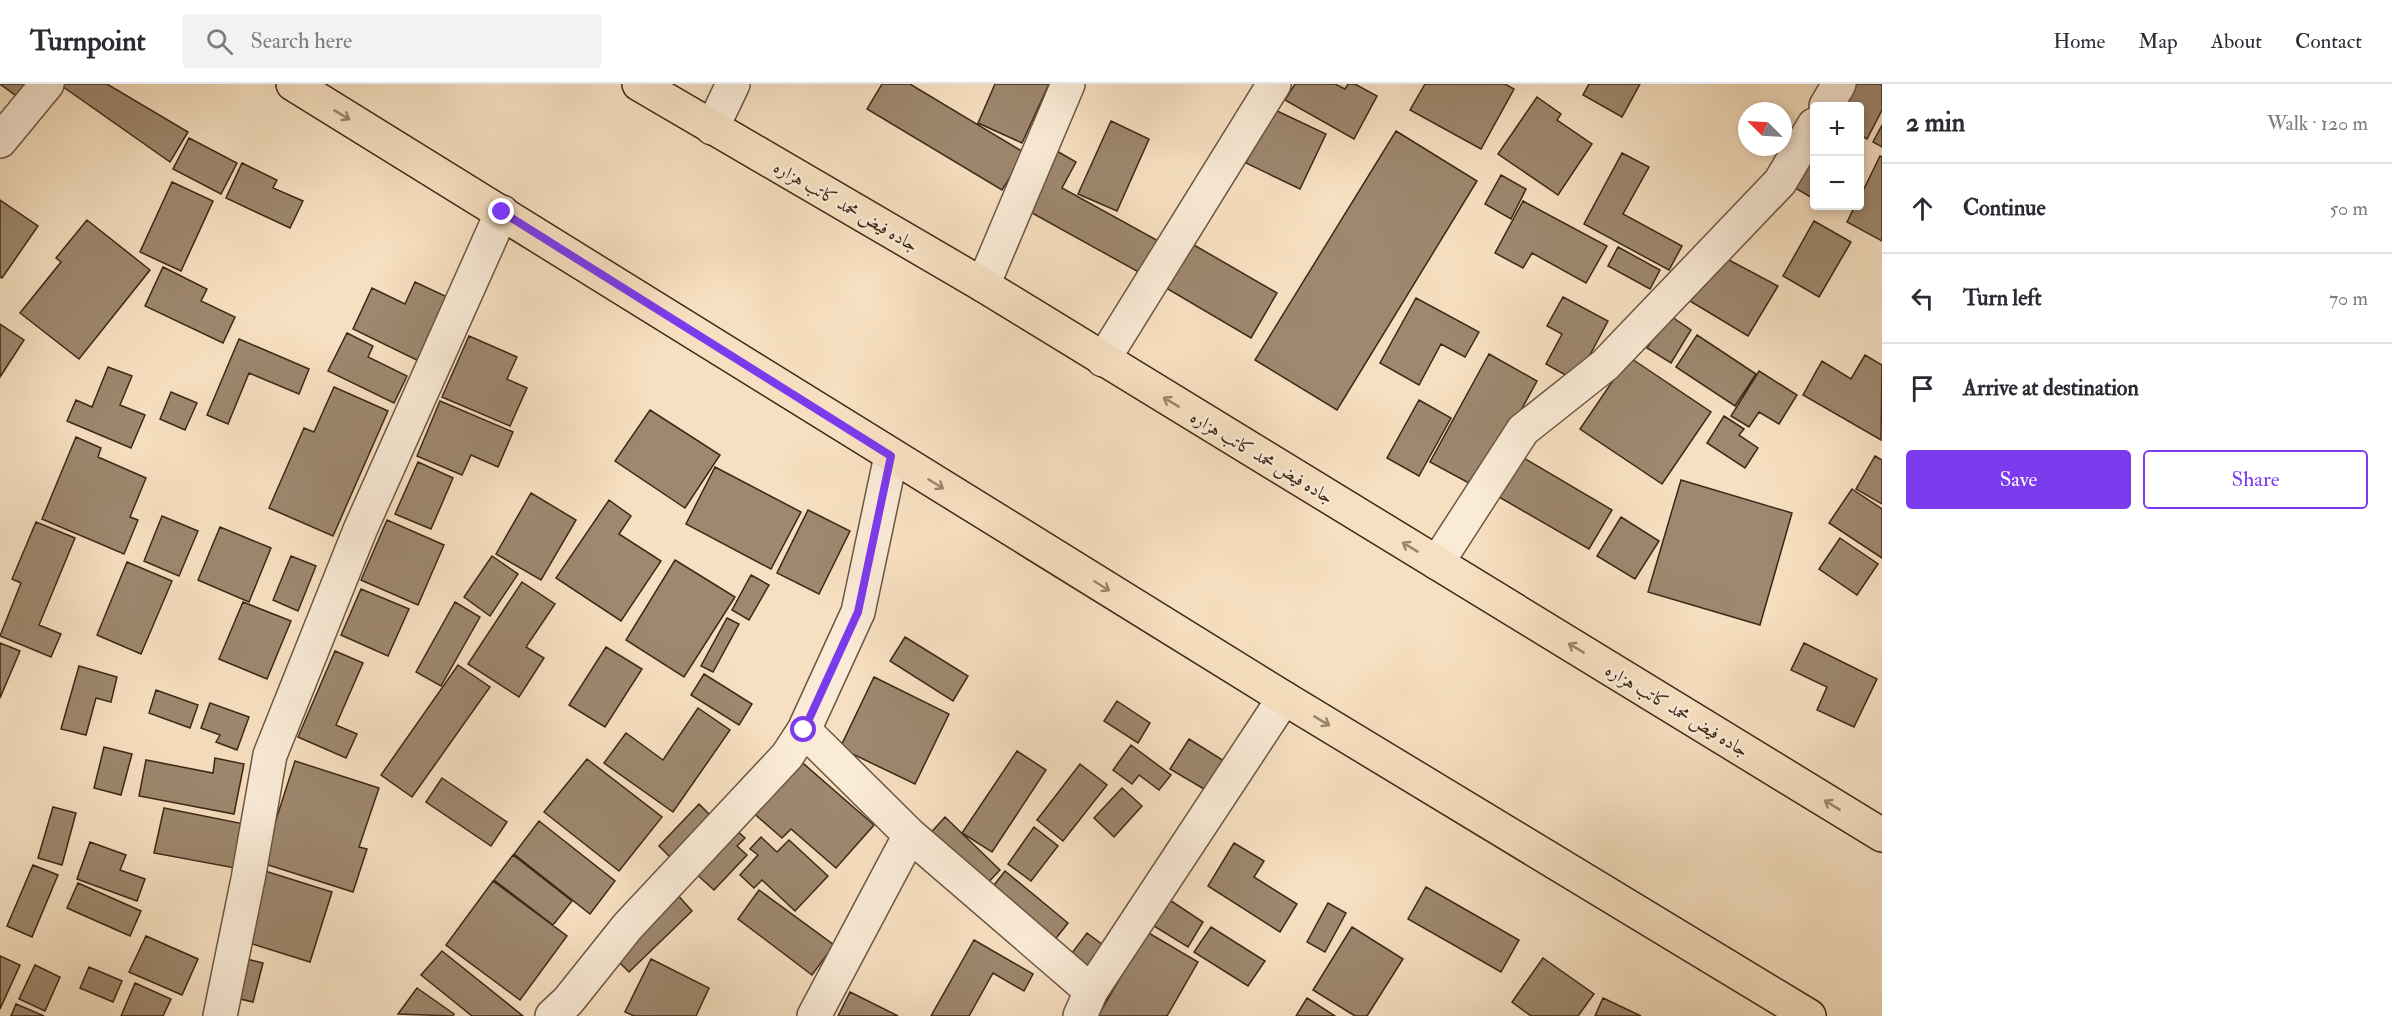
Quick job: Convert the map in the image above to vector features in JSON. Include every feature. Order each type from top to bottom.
[{"type":"main road","points":[[292,84],[1792,1011]]},
{"type":"main road","name":"جاده فیض محمد کاتب هزاره","points":[[639,84],[983,285],[1882,835]]},
{"type":"street","points":[[0,141],[47,84]]},
{"type":"street","points":[[712,128],[732,84]]},
{"type":"street","points":[[983,285],[1068,84]]},
{"type":"street","points":[[1103,360],[1274,84]]},
{"type":"street","points":[[1828,102],[1839,84]]},
{"type":"street","points":[[1437,563],[1523,430],[1605,365],[1780,182],[1810,133]]},
{"type":"street","points":[[220,1016],[270,755],[360,530],[502,212]]},
{"type":"street","points":[[552,1016],[568,1001],[628,926],[787,756],[804,730],[858,612],[891,456]]},
{"type":"street","points":[[804,730],[1085,1004],[1284,698]]},
{"type":"street","points":[[814,1016],[910,835]]},
{"type":"building","points":[[0,84],[28,84],[19,98]]},
{"type":"building","points":[[63,84],[107,84],[188,132],[170,162],[62,86]]},
{"type":"building","points":[[882,84],[910,84],[1025,153],[1002,190],[867,109]]},
{"type":"building","points":[[995,84],[1049,84],[1022,143],[978,123]]},
{"type":"building","points":[[1295,84],[1335,84],[1345,89],[1348,84],[1355,84],[1377,96],[1354,139],[1285,100]]},
{"type":"building","points":[[1425,84],[1505,84],[1514,89],[1481,149],[1410,110]]},
{"type":"building","points":[[1589,84],[1640,84],[1622,117],[1583,95]]},
{"type":"building","points":[[1849,84],[1882,84],[1882,110],[1867,139],[1864,137],[1864,102],[1840,102]]},
{"type":"building","points":[[1537,97],[1561,114],[1557,120],[1592,144],[1558,195],[1498,154]]},
{"type":"building","points":[[1273,109],[1326,134],[1300,189],[1246,163]]},
{"type":"building","points":[[1111,121],[1149,139],[1117,211],[1078,194]]},
{"type":"building","points":[[1882,125],[1882,147],[1873,142]]},
{"type":"building","points":[[1396,131],[1477,181],[1337,410],[1255,360]]},
{"type":"building","points":[[189,138],[237,163],[221,194],[173,169]]},
{"type":"building","points":[[1810,149],[1810,197],[1790,185]]},
{"type":"building","points":[[1055,150],[1076,162],[1062,188],[1162,243],[1144,275],[1023,208]]},
{"type":"building","points":[[1622,153],[1649,167],[1623,214],[1682,246],[1669,270],[1584,224]]},
{"type":"building","points":[[1880,156],[1882,157],[1882,241],[1847,222],[1853,210],[1864,210],[1864,189]]},
{"type":"building","points":[[242,163],[277,180],[273,188],[303,201],[290,228],[226,198]]},
{"type":"building","points":[[1501,175],[1526,189],[1511,219],[1485,204]]},
{"type":"building","points":[[172,182],[213,201],[181,271],[140,252]]},
{"type":"building","points":[[0,200],[38,226],[2,278],[0,277]]},
{"type":"building","points":[[1523,201],[1607,246],[1586,283],[1532,253],[1523,268],[1495,253]]},
{"type":"building","points":[[87,220],[150,270],[79,359],[20,313],[61,262],[56,258]]},
{"type":"building","points":[[1814,221],[1851,242],[1819,297],[1783,276]]},
{"type":"building","points":[[1187,241],[1277,293],[1251,338],[1161,285]]},
{"type":"building","points":[[1618,247],[1660,270],[1650,289],[1608,266]]},
{"type":"building","points":[[1727,259],[1778,286],[1748,336],[1690,301]]},
{"type":"building","points":[[163,267],[207,289],[201,301],[235,317],[223,343],[145,306]]},
{"type":"building","points":[[415,282],[460,303],[429,366],[353,329],[372,288],[405,304]]},
{"type":"building","points":[[1563,297],[1608,321],[1576,381],[1546,364],[1562,334],[1547,326]]},
{"type":"building","points":[[1416,298],[1479,332],[1465,357],[1441,344],[1419,385],[1380,363]]},
{"type":"building","points":[[1669,315],[1691,330],[1671,363],[1647,348]]},
{"type":"building","points":[[0,324],[24,340],[0,377]]},
{"type":"building","points":[[347,333],[373,346],[368,357],[407,376],[394,403],[328,371]]},
{"type":"building","points":[[1697,335],[1756,374],[1735,406],[1676,367]]},
{"type":"building","points":[[469,336],[517,357],[507,379],[527,388],[510,426],[442,397]]},
{"type":"building","points":[[239,339],[309,369],[299,394],[249,373],[228,424],[207,415]]},
{"type":"building","points":[[1489,354],[1537,381],[1478,488],[1430,462]]},
{"type":"building","points":[[1865,355],[1882,365],[1881,440],[1803,395],[1822,361],[1851,379]]},
{"type":"building","points":[[1629,357],[1711,412],[1662,484],[1580,429]]},
{"type":"building","points":[[108,367],[132,376],[120,405],[145,415],[131,448],[67,421],[76,400],[92,407]]},
{"type":"building","points":[[1759,371],[1797,395],[1779,424],[1759,412],[1749,427],[1731,416]]},
{"type":"building","points":[[334,387],[388,411],[333,536],[269,508],[304,428],[314,432]]},
{"type":"building","points":[[171,392],[197,403],[185,430],[160,419]]},
{"type":"building","points":[[1419,400],[1451,418],[1419,476],[1387,458]]},
{"type":"building","points":[[440,401],[513,432],[498,467],[471,455],[462,475],[417,456]]},
{"type":"building","points":[[650,410],[720,455],[685,508],[615,461]]},
{"type":"building","points":[[1724,416],[1744,429],[1739,435],[1758,448],[1745,468],[1707,443]]},
{"type":"building","points":[[76,437],[101,448],[98,457],[146,478],[130,517],[138,520],[124,554],[42,519]]},
{"type":"building","points":[[1875,456],[1882,460],[1882,504],[1856,489]]},
{"type":"building","points":[[1522,457],[1612,510],[1589,549],[1499,497]]},
{"type":"building","points":[[418,462],[453,478],[431,529],[395,514]]},
{"type":"building","points":[[715,467],[801,512],[771,569],[686,524]]},
{"type":"building","points":[[1681,480],[1792,513],[1760,625],[1648,592]]},
{"type":"building","points":[[1852,489],[1882,509],[1882,558],[1829,523]]},
{"type":"building","points":[[531,493],[576,520],[541,580],[496,554]]},
{"type":"building","points":[[609,500],[631,516],[619,534],[661,561],[621,621],[556,578]]},
{"type":"building","points":[[808,510],[850,531],[819,594],[777,573]]},
{"type":"building","points":[[162,516],[198,531],[179,576],[144,561]]},
{"type":"building","points":[[1621,517],[1659,541],[1635,579],[1597,556]]},
{"type":"building","points":[[387,520],[444,545],[418,605],[361,580]]},
{"type":"building","points":[[36,522],[75,538],[39,625],[61,634],[51,657],[0,636],[21,583],[12,579]]},
{"type":"building","points":[[220,527],[271,548],[249,602],[198,580]]},
{"type":"building","points":[[1840,538],[1878,564],[1857,595],[1819,569]]},
{"type":"building","points":[[291,556],[316,566],[298,611],[273,600]]},
{"type":"building","points":[[492,556],[518,574],[490,616],[464,597]]},
{"type":"building","points":[[675,560],[735,597],[684,677],[626,640]]},
{"type":"building","points":[[127,562],[172,581],[141,654],[97,635]]},
{"type":"building","points":[[751,575],[769,585],[749,620],[732,610]]},
{"type":"building","points":[[522,582],[555,604],[526,647],[544,658],[519,697],[468,664]]},
{"type":"building","points":[[361,589],[409,609],[388,656],[341,635]]},
{"type":"building","points":[[243,602],[291,621],[267,679],[219,659]]},
{"type":"building","points":[[455,602],[480,617],[441,686],[416,672]]},
{"type":"building","points":[[727,618],[739,624],[713,672],[701,666]]},
{"type":"building","points":[[905,637],[968,676],[953,701],[890,661]]},
{"type":"building","points":[[0,643],[20,651],[0,698]]},
{"type":"building","points":[[1804,643],[1877,679],[1854,727],[1817,710],[1827,687],[1791,670]]},
{"type":"building","points":[[606,647],[642,669],[605,727],[569,705]]},
{"type":"building","points":[[335,651],[363,663],[336,725],[357,734],[346,758],[298,737]]},
{"type":"building","points":[[458,665],[490,687],[412,797],[381,775]]},
{"type":"building","points":[[79,666],[117,677],[111,702],[96,698],[86,735],[61,729]]},
{"type":"building","points":[[704,674],[752,704],[739,725],[691,695]]},
{"type":"building","points":[[874,677],[949,714],[915,784],[840,748]]},
{"type":"building","points":[[156,690],[198,705],[190,728],[149,713]]},
{"type":"building","points":[[1117,701],[1150,723],[1138,743],[1104,721]]},
{"type":"building","points":[[210,703],[249,717],[237,750],[216,742],[220,735],[201,728]]},
{"type":"building","points":[[698,708],[730,730],[673,812],[604,763],[626,733],[663,760]]},
{"type":"building","points":[[1189,739],[1232,766],[1214,795],[1170,769]]},
{"type":"building","points":[[1131,745],[1171,775],[1159,790],[1139,775],[1132,784],[1113,770]]},
{"type":"building","points":[[104,747],[132,754],[121,795],[94,788]]},
{"type":"building","points":[[1017,751],[1046,770],[992,852],[962,833]]},
{"type":"building","points":[[215,758],[244,764],[234,814],[139,796],[146,760],[213,773]]},
{"type":"building","points":[[797,758],[874,825],[836,868],[791,829],[782,838],[751,811]]},
{"type":"building","points":[[587,759],[662,817],[619,871],[544,812]]},
{"type":"building","points":[[295,761],[379,788],[359,847],[367,849],[353,892],[262,863]]},
{"type":"building","points":[[1080,764],[1107,785],[1063,841],[1037,820]]},
{"type":"building","points":[[442,778],[507,822],[491,846],[426,802]]},
{"type":"building","points":[[1122,788],[1142,806],[1114,837],[1094,818]]},
{"type":"building","points":[[699,804],[714,819],[674,861],[659,846]]},
{"type":"building","points":[[53,807],[76,813],[62,865],[38,858]]},
{"type":"building","points":[[164,808],[244,824],[235,868],[154,853]]},
{"type":"building","points":[[945,817],[1000,870],[981,890],[926,838]]},
{"type":"building","points":[[539,821],[615,881],[590,914],[514,854]]},
{"type":"building","points":[[1034,827],[1058,846],[1031,881],[1008,864]]},
{"type":"building","points":[[734,828],[745,838],[737,846],[747,855],[714,890],[693,871]]},
{"type":"building","points":[[761,837],[777,852],[789,840],[828,876],[795,911],[762,880],[754,888],[740,875],[758,855],[750,849]]},
{"type":"building","points":[[90,842],[126,855],[120,870],[145,879],[137,901],[77,879]]},
{"type":"building","points":[[1234,843],[1264,861],[1254,877],[1297,904],[1280,932],[1208,886]]},
{"type":"building","points":[[513,855],[572,901],[553,925],[494,880]]},
{"type":"building","points":[[33,865],[58,875],[32,937],[7,926]]},
{"type":"building","points":[[265,871],[332,892],[310,962],[243,941]]},
{"type":"building","points":[[1005,871],[1068,923],[1050,946],[987,894]]},
{"type":"building","points":[[493,881],[567,936],[520,1000],[446,945]]},
{"type":"building","points":[[78,883],[141,911],[130,936],[67,908]]},
{"type":"building","points":[[1426,887],[1519,940],[1501,972],[1408,919]]},
{"type":"building","points":[[759,890],[834,945],[812,975],[738,919]]},
{"type":"building","points":[[675,892],[692,911],[629,972],[611,954]]},
{"type":"building","points":[[1165,897],[1203,922],[1188,947],[1149,923]]},
{"type":"building","points":[[1328,903],[1346,913],[1325,952],[1307,942]]},
{"type":"building","points":[[1211,927],[1265,961],[1248,986],[1194,952]]},
{"type":"building","points":[[1352,927],[1403,959],[1367,1016],[1355,1016],[1313,990]]},
{"type":"building","points":[[1147,932],[1198,962],[1167,1016],[1098,1016]]},
{"type":"building","points":[[1087,933],[1103,945],[1083,973],[1066,961]]},
{"type":"building","points":[[146,936],[198,959],[182,995],[129,972]]},
{"type":"building","points":[[974,940],[1033,974],[1024,991],[993,973],[969,1016],[931,1016]]},
{"type":"building","points":[[442,951],[523,1016],[472,1016],[421,975]]},
{"type":"building","points":[[0,956],[20,965],[0,1009]]},
{"type":"building","points":[[242,958],[263,963],[253,1002],[232,997]]},
{"type":"building","points":[[1543,958],[1594,994],[1578,1016],[1531,1016],[1512,1002]]},
{"type":"building","points":[[651,959],[709,988],[696,1016],[634,1016],[625,1012]]},
{"type":"building","points":[[35,965],[60,977],[45,1011],[19,999]]},
{"type":"building","points":[[89,967],[122,981],[113,1002],[80,988]]},
{"type":"building","points":[[135,983],[171,999],[163,1016],[121,1016]]},
{"type":"building","points":[[417,988],[454,1014],[453,1016],[398,1014]]},
{"type":"building","points":[[850,992],[898,1016],[838,1016]]},
{"type":"building","points":[[1307,998],[1335,1016],[1296,1016]]},
{"type":"building","points":[[1603,998],[1641,1016],[1595,1016]]},
{"type":"building","points":[[16,1004],[44,1016],[11,1016]]},
{"type":"route","points":[[502,212],[891,456],[858,612],[804,730]]}]
